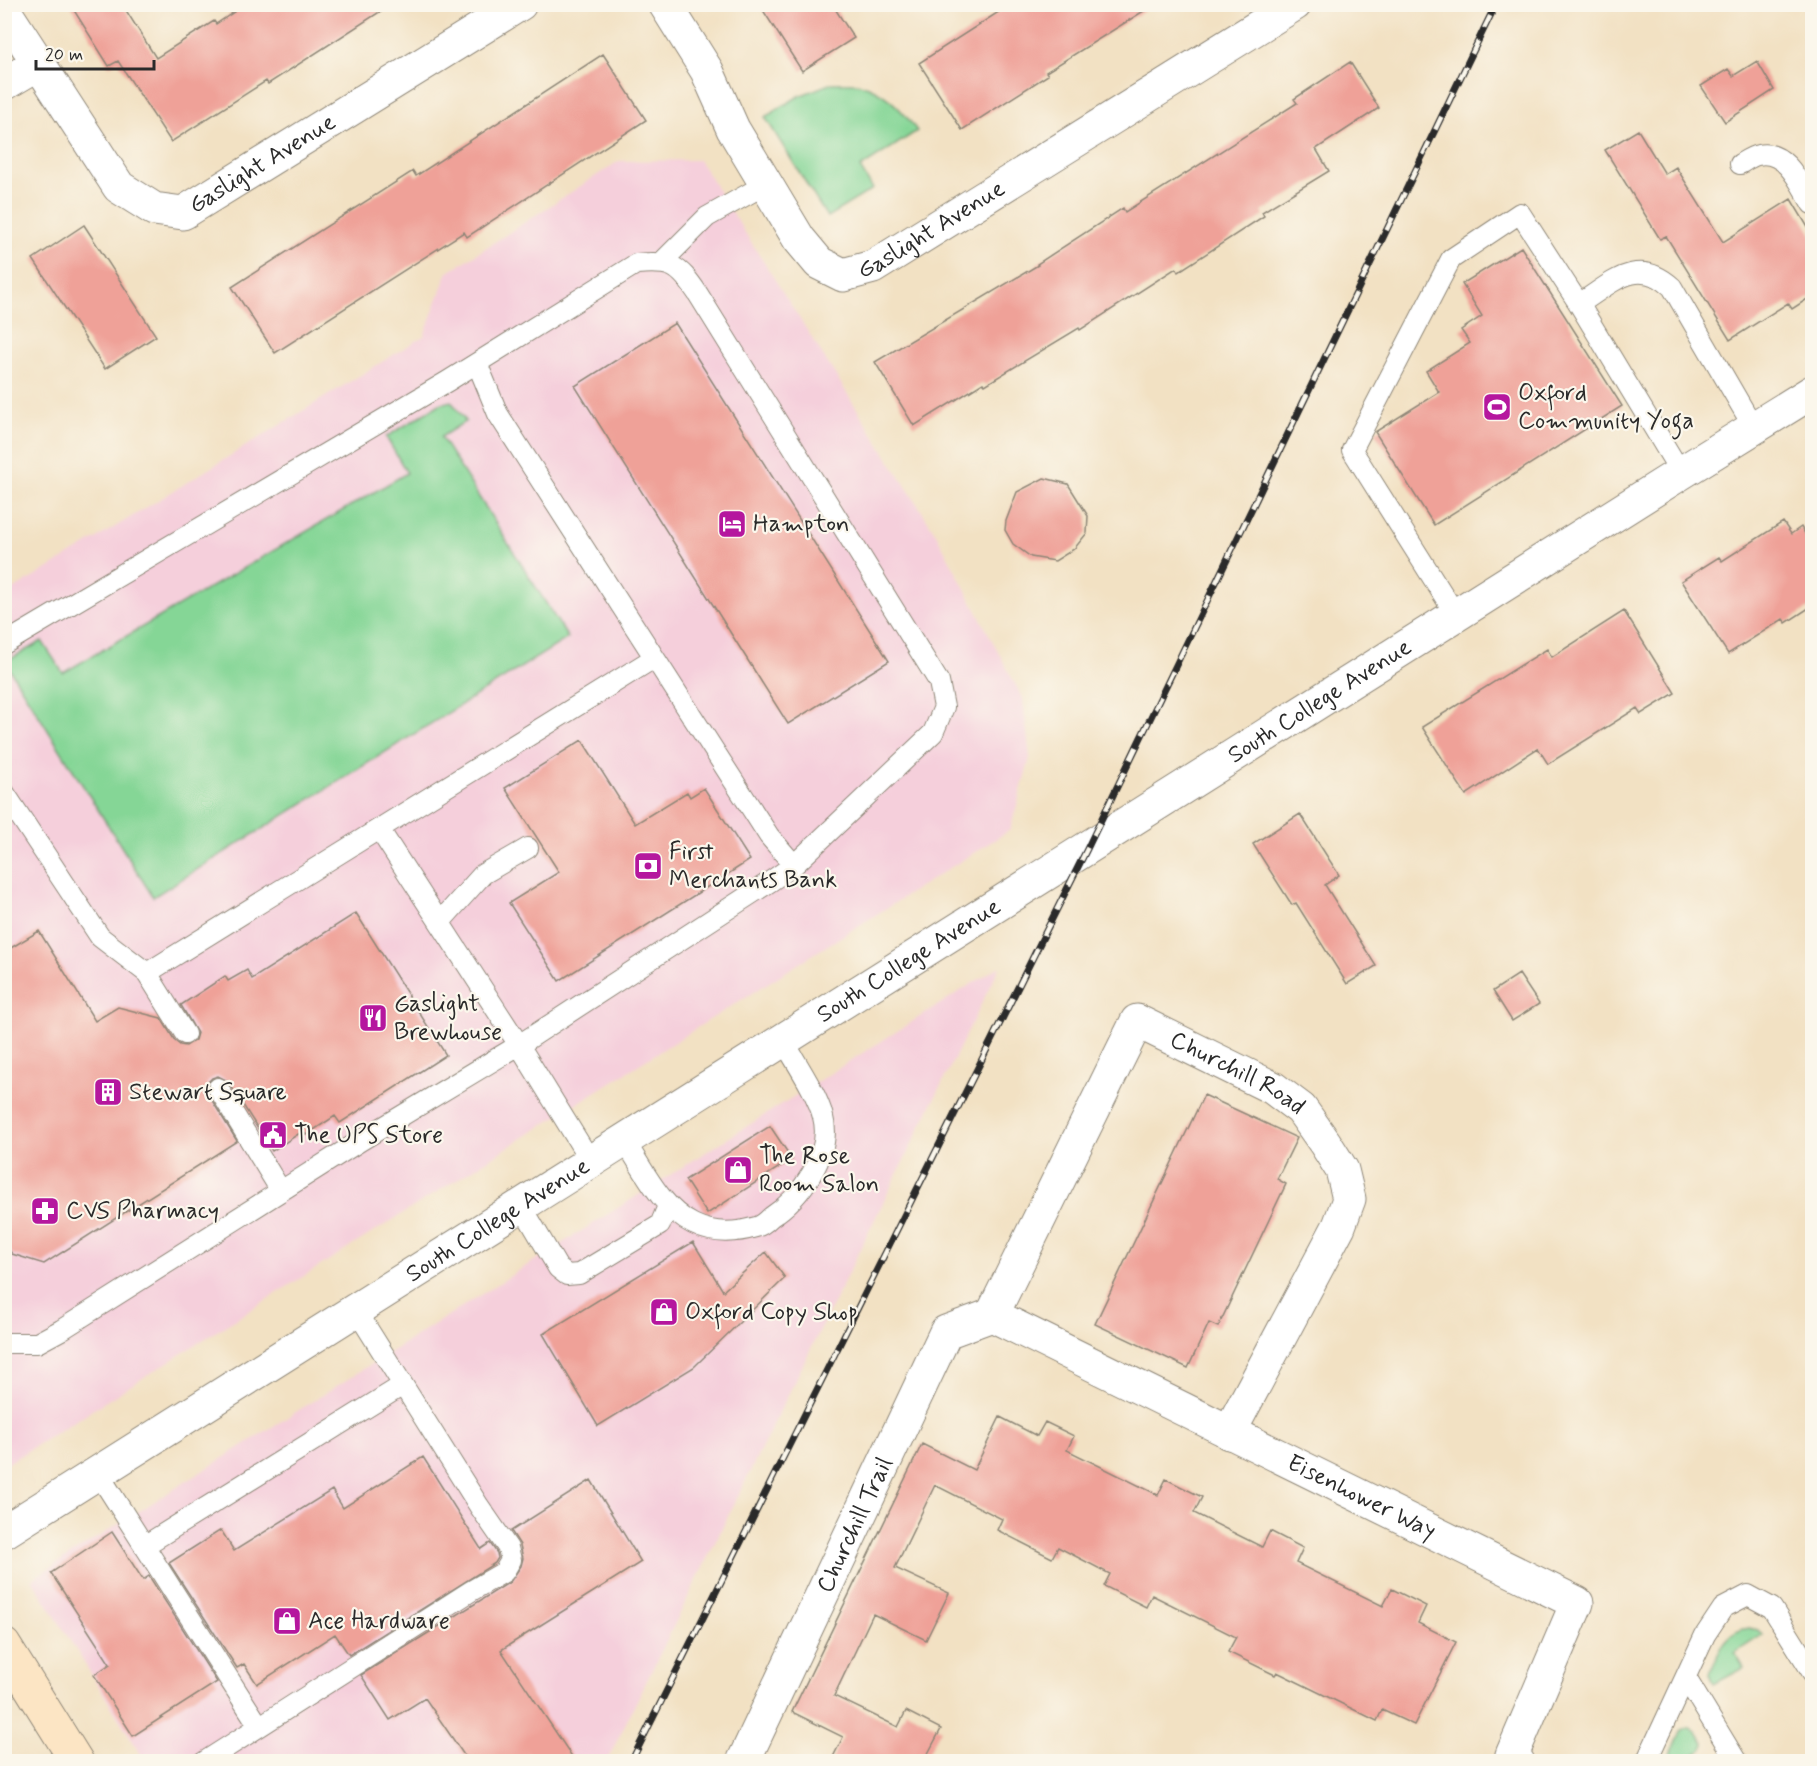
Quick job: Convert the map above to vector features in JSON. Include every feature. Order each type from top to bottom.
[{"type":"street","name":"Gaslight Avenue","points":[[4,10],[118,187],[154,209],[183,213],[520,4]]},
{"type":"street","name":"Gaslight Avenue","points":[[665,4],[707,71],[733,129],[799,239],[819,263],[843,275],[873,267],[1295,4]]},
{"type":"street","points":[[4,84],[38,64]]},
{"type":"street","name":"South College Avenue","points":[[4,1532],[1681,473],[1754,428],[1809,403]]},
{"type":"street","name":"Churchill Road","points":[[992,1315],[1137,1021],[1273,1088],[1301,1109],[1325,1143],[1342,1170],[1348,1199],[1339,1226],[1229,1433]]},
{"type":"street","name":"Eisenhower Way","points":[[992,1315],[1577,1603],[1512,1755],[1518,1761]]},
{"type":"street","name":"Churchill Trail","points":[[743,1761],[946,1332],[992,1315]]},
{"type":"street","points":[[4,1645],[77,1761]]},
{"type":"lane","points":[[1740,164],[1758,155],[1776,156],[1790,168],[1812,204]]},
{"type":"lane","points":[[662,262],[707,217],[766,184]]},
{"type":"lane","points":[[1456,615],[1352,450],[1451,259],[1520,213],[1579,303],[1681,473]]},
{"type":"lane","points":[[4,644],[477,363],[636,264],[662,262],[685,273],[939,682],[944,707],[933,733],[794,865],[519,1045],[61,1330],[37,1343],[4,1343]]},
{"type":"lane","points":[[1579,303],[1632,273],[1645,272],[1660,276],[1672,287],[1754,428]]},
{"type":"lane","points":[[477,363],[498,414],[769,836],[794,865]]},
{"type":"lane","points":[[147,973],[654,658]]},
{"type":"lane","points":[[4,792],[100,937],[147,973],[185,1034]]},
{"type":"lane","points":[[379,829],[519,1045],[591,1162]]},
{"type":"lane","points":[[440,922],[483,874],[528,848]]},
{"type":"lane","points":[[624,1140],[668,1206],[694,1224],[719,1233],[758,1227],[785,1208],[812,1175],[823,1149],[824,1118],[783,1040]]},
{"type":"lane","points":[[218,1088],[281,1191]]},
{"type":"lane","points":[[521,1206],[558,1268],[567,1275],[579,1274],[660,1225],[668,1206]]},
{"type":"lane","points":[[204,1761],[504,1572],[511,1560],[508,1548],[356,1310]]},
{"type":"lane","points":[[144,1546],[403,1385]]},
{"type":"lane","points":[[98,1473],[259,1726]]},
{"type":"lane","points":[[1646,1761],[1705,1635],[1723,1608],[1748,1595],[1772,1608],[1812,1672]]},
{"type":"lane","points":[[1686,1678],[1737,1761]]},
{"type":"shaded area","points":[[699,160],[935,532],[1023,699],[1030,758],[1010,830],[5,1465],[5,595],[424,336],[447,273],[619,161]]},
{"type":"shaded area","points":[[1000,966],[607,1761],[145,1761],[32,1579]]},
{"type":"green space","points":[[832,83],[860,84],[877,91],[906,116],[917,131],[860,168],[873,189],[827,217],[765,117],[799,96]]},
{"type":"green space","points":[[451,401],[466,421],[441,437],[568,638],[153,897],[5,662],[42,641],[63,673],[407,473],[386,437],[440,404]]},
{"type":"green space","points":[[1749,1628],[1758,1630],[1762,1635],[1735,1653],[1744,1668],[1714,1684],[1710,1673],[1724,1644],[1734,1633]]},
{"type":"green space","points":[[1689,1727],[1704,1743],[1703,1749],[1684,1761],[1667,1761],[1682,1730]]},
{"type":"building","points":[[70,4],[122,4],[156,58],[214,21],[216,24],[246,4],[392,4],[268,84],[266,81],[171,142],[118,61],[109,66]]},
{"type":"building","points":[[759,4],[832,4],[854,38],[802,71]]},
{"type":"building","points":[[1011,4],[1155,4],[1046,72],[1048,75],[962,130],[919,63]]},
{"type":"building","points":[[603,54],[646,120],[467,237],[464,232],[275,353],[232,287],[413,171],[416,176]]},
{"type":"building","points":[[1757,61],[1774,90],[1725,122],[1701,86],[1728,69],[1733,76]]},
{"type":"building","points":[[1350,62],[1379,108],[1316,149],[1329,171],[1262,212],[1264,216],[1178,272],[1176,268],[1080,330],[1079,328],[985,385],[983,383],[914,426],[875,362],[1038,265],[1123,208],[1125,212],[1297,103],[1294,99]]},
{"type":"building","points":[[1638,130],[1665,174],[1676,167],[1723,242],[1791,199],[1812,234],[1812,296],[1792,309],[1788,303],[1730,340],[1666,236],[1660,239],[1605,150]]},
{"type":"building","points":[[84,225],[156,336],[105,369],[33,259]]},
{"type":"building","points":[[1521,247],[1622,406],[1434,525],[1375,432],[1439,392],[1426,371],[1470,343],[1461,330],[1482,316],[1462,284]]},
{"type":"building","name":"Hampton","points":[[675,323],[889,661],[788,724],[575,386]]},
{"type":"building","points":[[1044,478],[1068,484],[1088,516],[1087,533],[1074,549],[1055,561],[1031,557],[1013,544],[1005,530],[1017,492]]},
{"type":"building","points":[[1783,522],[1791,534],[1801,527],[1812,545],[1812,606],[1786,623],[1783,619],[1728,654],[1681,581],[1719,557],[1722,561]]},
{"type":"building","points":[[1624,611],[1675,693],[1641,714],[1637,708],[1548,764],[1538,748],[1466,795],[1422,727],[1547,649],[1552,657]]},
{"type":"building","name":"First Merchants Bank","points":[[582,740],[635,824],[687,792],[690,797],[704,788],[750,860],[559,981],[509,903],[559,872],[505,788]]},
{"type":"building","points":[[1300,814],[1339,875],[1325,885],[1376,966],[1347,984],[1296,903],[1292,905],[1253,844]]},
{"type":"building","name":"Stewart Square","points":[[356,913],[446,1055],[340,1123],[335,1116],[306,1135],[303,1131],[272,1151],[228,1081],[218,1076],[212,1078],[207,1083],[208,1094],[237,1141],[44,1264],[12,1254],[4,1243],[4,952],[39,931],[95,1021],[118,1007],[161,1018],[175,1041],[186,1046],[195,1040],[197,1033],[181,1005],[225,976],[228,981],[247,970],[252,979]]},
{"type":"building","points":[[1519,974],[1539,1004],[1512,1021],[1493,991]]},
{"type":"building","points":[[1204,1095],[1297,1138],[1277,1179],[1286,1184],[1218,1327],[1209,1323],[1188,1368],[1095,1324]]},
{"type":"building","name":"The Rose Room Salon","points":[[770,1126],[792,1159],[707,1214],[685,1180]]},
{"type":"building","name":"Oxford Copy Shop","points":[[693,1242],[723,1291],[766,1252],[785,1278],[694,1367],[598,1426],[543,1334]]},
{"type":"building","points":[[1000,1417],[1037,1436],[1045,1422],[1074,1436],[1067,1450],[1158,1495],[1166,1479],[1202,1497],[1194,1513],[1262,1547],[1270,1531],[1303,1548],[1296,1563],[1383,1606],[1392,1589],[1426,1606],[1418,1623],[1456,1642],[1414,1725],[1382,1710],[1377,1721],[1277,1672],[1275,1675],[1228,1652],[1236,1637],[1152,1595],[1146,1607],[1104,1586],[1110,1574],[1058,1547],[1052,1558],[997,1530],[1002,1519],[935,1485],[895,1568],[949,1593],[926,1640],[873,1614],[834,1696],[898,1727],[906,1711],[941,1729],[924,1761],[831,1761],[843,1737],[792,1712],[922,1444],[974,1470]]},
{"type":"building","name":"Ace Hardware","points":[[423,1457],[481,1549],[490,1543],[497,1553],[498,1558],[495,1563],[349,1655],[335,1634],[257,1684],[244,1664],[237,1668],[169,1563],[221,1530],[234,1551],[332,1490],[343,1508]]},
{"type":"building","points":[[591,1480],[641,1562],[501,1650],[575,1761],[468,1761],[425,1698],[390,1720],[361,1675],[510,1582],[521,1566],[523,1558],[520,1545],[511,1531]]},
{"type":"building","points":[[112,1532],[143,1580],[149,1576],[217,1682],[133,1736],[94,1675],[110,1664],[51,1573]]},
{"type":"railway","points":[[631,1762],[1087,849],[1496,4]]},
{"type":"place","name":"Oxford Community Yoga","points":[[1497,407]]},
{"type":"place","name":"Hampton","points":[[732,524]]},
{"type":"place","name":"First Merchants Bank","points":[[648,866]]},
{"type":"place","name":"Gaslight Brewhouse","points":[[373,1018]]},
{"type":"place","name":"Stewart Square","points":[[108,1092]]},
{"type":"place","name":"The UPS Store","points":[[273,1135]]},
{"type":"place","name":"The Rose Room Salon","points":[[738,1170]]},
{"type":"place","name":"CVS Pharmacy","points":[[45,1211]]},
{"type":"place","name":"Oxford Copy Shop","points":[[664,1312]]},
{"type":"place","name":"Ace Hardware","points":[[287,1621]]}]
